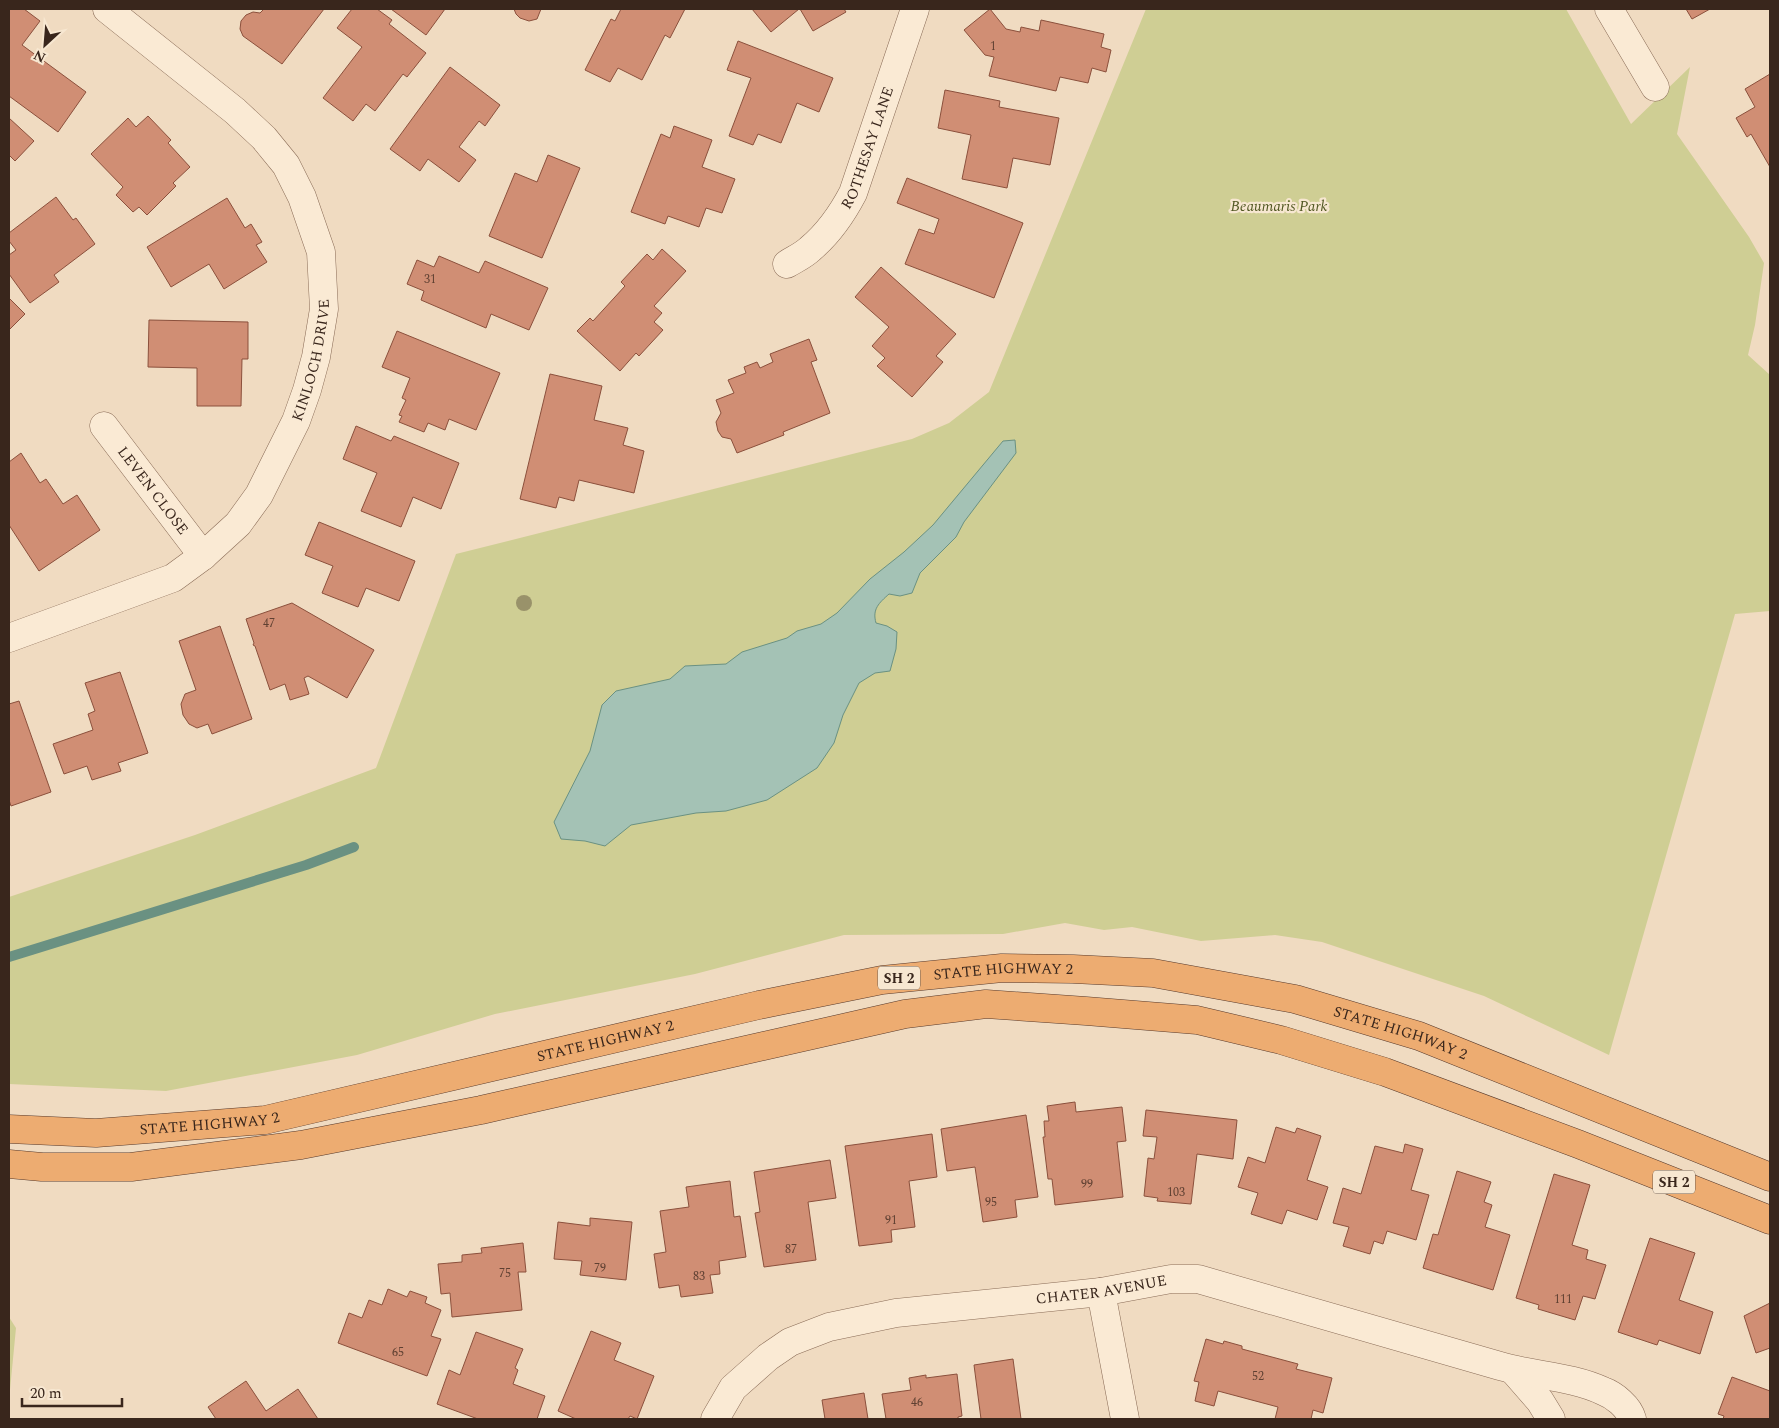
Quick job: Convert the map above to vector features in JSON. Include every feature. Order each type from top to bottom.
[{"type":"highway","name":"STATE HIGHWAY 2","points":[[9,1129],[96,1133],[265,1120],[759,1005],[882,980],[1002,968],[1073,969],[1153,974],[1295,999],[1400,1030],[1428,1039],[1770,1177]]},
{"type":"highway","name":"STATE HIGHWAY 2","points":[[9,1164],[42,1167],[132,1167],[301,1145],[481,1110],[904,1014],[986,1004],[1197,1020],[1281,1040],[1394,1075],[1578,1144],[1770,1220]]},
{"type":"street","name":"KINLOCH DRIVE","points":[[9,638],[173,578],[203,556],[238,524],[259,495],[296,421],[316,357],[324,309],[320,252],[302,197],[286,165],[264,138],[235,111],[107,9]]},
{"type":"street","name":"ROTHESAY LANE","points":[[787,264],[810,250],[828,231],[844,209],[852,193],[914,9]]},
{"type":"street","points":[[1609,9],[1655,87]]},
{"type":"street","name":"LEVEN CLOSE","points":[[104,426],[203,556]]},
{"type":"street","name":"CHATER AVENUE","points":[[715,1419],[733,1388],[768,1356],[790,1342],[829,1328],[896,1313],[1102,1292],[1171,1279],[1198,1279],[1513,1370],[1573,1380],[1604,1391],[1627,1409],[1632,1419]]},
{"type":"street","points":[[1102,1292],[1125,1419]]},
{"type":"street","points":[[1513,1370],[1540,1402],[1551,1419]]},
{"type":"green space","name":"Beaumaris Park","points":[[1146,9],[1566,9],[1631,124],[1690,67],[1677,134],[1749,237],[1764,263],[1755,325],[1748,355],[1770,375],[1770,611],[1735,614],[1609,1055],[1484,996],[1322,942],[1275,935],[1201,941],[1132,927],[1104,930],[1065,923],[1003,934],[844,935],[695,974],[495,1014],[357,1055],[166,1091],[9,1084],[9,897],[195,835],[376,768],[456,554],[912,439],[949,423],[989,392]]},
{"type":"green space","points":[[9,1317],[16,1328],[9,1400]]},
{"type":"shaded area","points":[[1015,440],[1016,453],[964,522],[956,537],[920,573],[912,593],[900,596],[889,594],[877,607],[875,614],[876,623],[887,626],[897,632],[896,649],[890,671],[875,673],[859,683],[843,715],[834,743],[817,768],[767,800],[726,811],[696,813],[631,825],[605,846],[585,841],[561,839],[554,822],[590,751],[602,705],[616,691],[670,679],[685,666],[726,664],[742,652],[787,638],[797,631],[821,624],[837,613],[870,579],[904,552],[933,525],[1003,441]]},
{"type":"building","points":[[9,9],[24,9],[40,21],[22,45],[86,92],[58,132],[9,96]]},
{"type":"building","points":[[264,9],[324,9],[282,64],[243,36],[240,29],[241,21],[246,15],[253,12],[260,13]]},
{"type":"building","points":[[352,9],[377,9],[392,20],[389,24],[426,53],[407,77],[403,74],[375,111],[366,104],[353,121],[323,98],[362,47],[337,28]]},
{"type":"building","points":[[391,9],[445,9],[426,35]]},
{"type":"building","points":[[514,9],[541,9],[537,19],[529,21],[520,18]]},
{"type":"building","points":[[621,9],[685,9],[670,38],[665,35],[642,80],[618,68],[610,82],[585,70],[611,19],[615,21]]},
{"type":"building","points":[[752,9],[799,9],[771,32]]},
{"type":"building","points":[[800,9],[844,9],[846,12],[813,31]]},
{"type":"building","points":[[990,9],[1006,29],[1020,32],[1021,27],[1039,31],[1041,20],[1104,34],[1101,47],[1111,50],[1106,72],[1092,68],[1088,83],[1060,77],[1056,91],[989,76],[994,57],[985,55],[964,30]]},
{"type":"building","points":[[1686,9],[1710,9],[1692,19]]},
{"type":"building","points":[[738,41],[833,78],[819,112],[797,103],[781,143],[758,134],[753,145],[729,136],[751,78],[727,70]]},
{"type":"building","points":[[450,67],[500,105],[485,126],[479,121],[459,147],[476,160],[459,182],[428,159],[420,171],[390,149]]},
{"type":"building","points":[[1770,74],[1770,167],[1751,134],[1747,137],[1736,118],[1755,107],[1745,89]]},
{"type":"building","points":[[945,90],[1000,101],[999,107],[1059,118],[1050,165],[1013,158],[1007,188],[962,179],[971,135],[938,128]]},
{"type":"building","points":[[148,116],[171,140],[168,143],[190,167],[173,183],[176,186],[147,215],[139,207],[133,212],[116,195],[123,187],[91,154],[128,118],[136,127]]},
{"type":"building","points":[[9,118],[34,141],[15,161],[9,155]]},
{"type":"building","points":[[674,126],[712,140],[702,167],[735,179],[722,213],[706,208],[699,227],[668,216],[665,224],[631,212],[661,134],[670,138]]},
{"type":"building","points":[[548,155],[580,168],[542,258],[489,236],[515,173],[537,182]]},
{"type":"building","points":[[907,178],[1023,223],[994,298],[905,264],[919,229],[934,234],[939,219],[897,203]]},
{"type":"building","points":[[56,197],[73,220],[76,218],[95,244],[54,275],[59,282],[30,303],[9,274],[9,255],[16,250],[9,241],[9,233]]},
{"type":"building","points":[[227,198],[245,228],[251,224],[262,242],[256,245],[267,262],[224,289],[209,264],[171,287],[147,247]]},
{"type":"building","points":[[662,249],[686,271],[654,306],[662,313],[654,322],[663,330],[639,356],[636,353],[620,371],[577,331],[590,318],[593,321],[625,286],[621,282],[647,254],[653,260]]},
{"type":"building","points":[[439,256],[479,273],[485,261],[548,288],[529,330],[491,314],[486,328],[421,300],[424,291],[407,284],[417,260],[434,267]]},
{"type":"building","points":[[881,267],[956,334],[936,356],[943,362],[912,397],[877,366],[885,358],[872,346],[889,327],[855,297]]},
{"type":"building","points":[[9,298],[25,314],[9,330]]},
{"type":"building","points":[[149,320],[248,322],[248,359],[242,359],[241,406],[197,406],[197,368],[148,367]]},
{"type":"building","points":[[397,331],[500,373],[476,430],[449,419],[445,430],[428,423],[424,432],[399,422],[402,416],[399,415],[406,400],[402,398],[410,378],[382,367]]},
{"type":"building","points":[[809,339],[817,360],[811,362],[830,413],[783,432],[784,435],[737,453],[731,439],[722,437],[716,422],[721,413],[716,400],[734,393],[728,380],[746,373],[744,367],[757,362],[760,368],[773,362],[770,354]]},
{"type":"building","points":[[550,374],[602,386],[594,420],[628,428],[623,445],[644,451],[634,493],[579,480],[574,501],[559,497],[556,508],[520,499]]},
{"type":"building","points":[[356,426],[391,441],[394,436],[459,463],[441,509],[413,497],[401,527],[361,511],[377,473],[343,459]]},
{"type":"building","points":[[21,453],[40,483],[46,479],[63,504],[77,495],[100,530],[39,571],[9,525],[9,462]]},
{"type":"building","points":[[319,522],[415,561],[399,601],[366,588],[358,607],[322,593],[333,566],[305,555]]},
{"type":"building","points":[[292,603],[374,650],[347,698],[308,676],[304,678],[309,694],[290,700],[285,684],[270,690],[255,646],[253,645],[246,619]]},
{"type":"building","points":[[220,626],[252,719],[212,734],[208,724],[197,728],[189,724],[183,715],[181,704],[185,694],[196,690],[179,641]]},
{"type":"building","points":[[120,672],[148,753],[118,763],[121,771],[92,780],[87,766],[64,774],[53,744],[93,730],[88,714],[95,711],[85,683]]},
{"type":"building","points":[[19,701],[51,792],[11,806],[9,800],[9,704]]},
{"type":"building","points":[[1075,1102],[1076,1112],[1122,1107],[1126,1141],[1117,1142],[1123,1197],[1055,1205],[1052,1179],[1048,1179],[1043,1137],[1045,1137],[1044,1121],[1049,1121],[1047,1106]]},
{"type":"building","points":[[1146,1110],[1237,1120],[1233,1159],[1197,1154],[1191,1204],[1157,1201],[1158,1198],[1144,1196],[1148,1158],[1154,1159],[1157,1137],[1143,1136]]},
{"type":"building","points":[[1026,1115],[1038,1197],[1015,1200],[1017,1217],[983,1222],[975,1167],[947,1171],[941,1129]]},
{"type":"building","points":[[1276,1127],[1295,1133],[1297,1128],[1321,1136],[1307,1180],[1328,1187],[1317,1220],[1287,1210],[1282,1224],[1251,1214],[1258,1193],[1238,1187],[1248,1157],[1265,1163]]},
{"type":"building","points":[[932,1134],[937,1177],[909,1181],[915,1227],[891,1230],[892,1242],[859,1246],[845,1146]]},
{"type":"building","points":[[1405,1144],[1423,1149],[1411,1190],[1429,1195],[1416,1240],[1387,1231],[1383,1244],[1374,1241],[1370,1254],[1343,1246],[1349,1227],[1333,1223],[1343,1188],[1361,1194],[1375,1146],[1403,1153]]},
{"type":"building","points":[[830,1160],[836,1198],[808,1202],[816,1260],[764,1267],[755,1213],[760,1212],[754,1172]]},
{"type":"building","points":[[1457,1171],[1491,1182],[1484,1202],[1492,1205],[1485,1227],[1510,1235],[1493,1290],[1423,1268],[1433,1234],[1438,1235]]},
{"type":"building","points":[[1554,1174],[1590,1185],[1572,1245],[1588,1250],[1586,1259],[1606,1265],[1595,1299],[1583,1296],[1575,1320],[1538,1309],[1539,1305],[1516,1298]]},
{"type":"building","points":[[730,1181],[734,1217],[740,1216],[746,1257],[719,1261],[720,1274],[710,1275],[713,1293],[681,1297],[679,1285],[659,1288],[654,1254],[666,1252],[660,1211],[689,1207],[686,1187]]},
{"type":"building","points":[[590,1218],[632,1222],[626,1280],[580,1275],[582,1261],[554,1259],[558,1222],[590,1226]]},
{"type":"building","points":[[1650,1238],[1695,1253],[1679,1300],[1713,1312],[1700,1354],[1659,1340],[1657,1345],[1618,1332]]},
{"type":"building","points":[[523,1243],[526,1272],[518,1272],[522,1310],[452,1317],[450,1293],[441,1294],[438,1264],[462,1262],[462,1255],[482,1253],[481,1248]]},
{"type":"building","points":[[388,1289],[407,1297],[410,1291],[427,1297],[425,1303],[441,1310],[431,1336],[441,1339],[427,1376],[338,1343],[349,1313],[362,1318],[369,1300],[382,1305]]},
{"type":"building","points":[[1770,1303],[1770,1348],[1756,1353],[1744,1316]]},
{"type":"building","points":[[591,1331],[621,1343],[614,1360],[654,1376],[637,1419],[630,1416],[628,1419],[576,1419],[558,1411]]},
{"type":"building","points":[[476,1332],[523,1349],[515,1368],[518,1370],[513,1384],[545,1396],[537,1419],[478,1419],[437,1404],[449,1370],[460,1375]]},
{"type":"building","points":[[1206,1339],[1223,1344],[1224,1341],[1242,1346],[1242,1349],[1298,1364],[1296,1369],[1332,1378],[1323,1413],[1313,1410],[1311,1419],[1275,1419],[1278,1407],[1218,1391],[1214,1406],[1195,1401],[1199,1382],[1194,1381]]},
{"type":"building","points":[[1013,1359],[1021,1419],[981,1419],[974,1365]]},
{"type":"building","points":[[957,1374],[962,1416],[958,1417],[958,1419],[886,1419],[882,1394],[911,1390],[909,1378],[926,1375],[926,1378]]},
{"type":"building","points":[[1732,1377],[1770,1391],[1770,1419],[1723,1419],[1724,1416],[1718,1414]]},
{"type":"building","points":[[246,1381],[266,1411],[298,1389],[318,1419],[216,1419],[208,1407]]},
{"type":"building","points":[[864,1393],[868,1419],[825,1419],[822,1400]]},
{"type":"waterway","points":[[9,957],[306,865],[354,847]]}]
